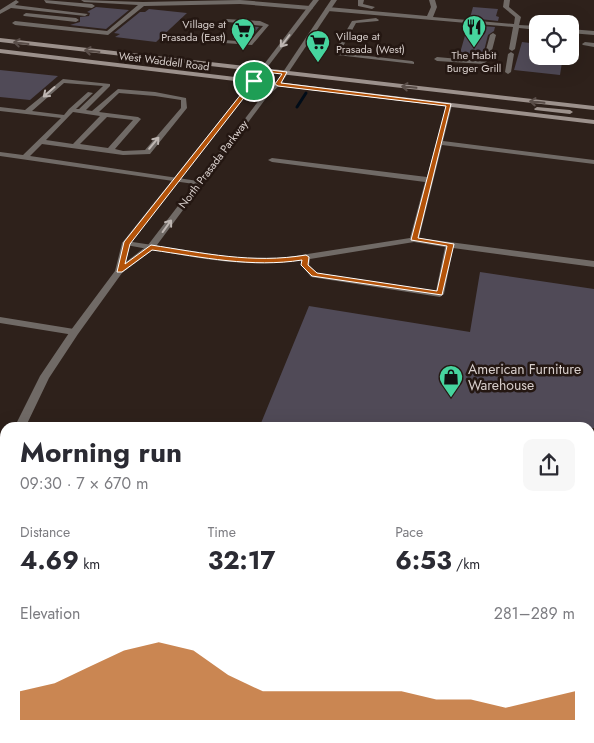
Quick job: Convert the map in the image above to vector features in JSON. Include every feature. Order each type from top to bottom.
[{"type":"main road","name":"West Waddell Road","points":[[0,40],[594,108]]},
{"type":"main road","name":"West Waddell Road","points":[[0,51],[594,122]]},
{"type":"main road","points":[[464,107],[594,114]]},
{"type":"street","points":[[0,12],[19,0]]},
{"type":"street","points":[[84,0],[143,4],[256,1],[310,8]]},
{"type":"street","name":"North Prasada Parkway","points":[[119,271],[126,243],[316,0]]},
{"type":"street","name":"North Prasada Parkway","points":[[22,422],[44,378],[74,332],[119,271],[151,248],[265,96],[278,84],[334,0]]},
{"type":"street","points":[[361,0],[359,4],[368,7],[429,19]]},
{"type":"street","points":[[368,7],[367,5],[370,0]]},
{"type":"street","points":[[429,19],[434,7],[432,0]]},
{"type":"street","points":[[506,0],[506,7],[518,17],[508,72]]},
{"type":"street","points":[[134,12],[45,2],[15,23],[108,33],[118,24],[134,12],[143,4]]},
{"type":"street","points":[[45,2],[91,9]]},
{"type":"street","points":[[10,6],[85,14]]},
{"type":"street","points":[[328,9],[529,27]]},
{"type":"street","points":[[119,12],[134,12]]},
{"type":"street","points":[[26,15],[76,20]]},
{"type":"street","points":[[114,17],[126,18]]},
{"type":"street","points":[[412,63],[339,57],[334,54],[353,20],[370,18],[408,22],[429,19]]},
{"type":"street","points":[[19,20],[69,26]]},
{"type":"street","points":[[212,41],[250,44],[266,25],[228,20]]},
{"type":"street","points":[[105,23],[118,24]]},
{"type":"street","points":[[98,29],[112,30]]},
{"type":"street","points":[[579,32],[594,33]]},
{"type":"street","points":[[437,59],[482,63],[487,58],[493,35]]},
{"type":"street","points":[[585,44],[594,45]]},
{"type":"street","points":[[25,113],[63,81],[108,85],[81,111]]},
{"type":"street","points":[[42,142],[123,153],[147,152],[184,108],[184,99],[156,94],[118,91],[94,113]]},
{"type":"street","points":[[25,157],[66,118],[70,110],[90,93]]},
{"type":"street","points":[[414,240],[449,105]]},
{"type":"street","points":[[0,109],[66,118]]},
{"type":"street","points":[[70,110],[138,119],[110,150]]},
{"type":"street","points":[[75,146],[106,114]]},
{"type":"street","points":[[439,143],[594,162]]},
{"type":"street","points":[[0,154],[198,183]]},
{"type":"street","points":[[272,160],[430,180]]},
{"type":"street","points":[[126,243],[238,261],[282,261],[414,240],[594,264]]},
{"type":"street","points":[[306,257],[305,265],[314,275],[440,294],[450,244]]},
{"type":"street","points":[[0,320],[74,332]]},
{"type":"building","points":[[96,7],[129,10],[106,29],[70,25],[80,22],[80,17],[89,16],[90,13],[87,12]]},
{"type":"building","points":[[473,7],[498,9],[496,16],[499,17],[498,21],[470,18]]},
{"type":"building","points":[[149,9],[187,13],[156,42],[115,37],[120,34],[114,33],[140,12],[145,12]]},
{"type":"building","points":[[468,25],[495,27],[494,31],[488,35],[483,55],[460,53]]},
{"type":"building","points":[[244,26],[259,27],[248,40],[233,39]]},
{"type":"building","points":[[522,42],[529,43],[529,65],[562,65],[560,75],[514,70]]},
{"type":"building","points":[[0,70],[58,76],[30,100],[0,97]]},
{"type":"building","points":[[480,272],[594,289],[594,422],[261,422],[309,306],[470,332]]},
{"type":"waterway","points":[[297,107],[306,93]]},
{"type":"place","name":"The Habit Burger Grill","points":[[474,48]]},
{"type":"place","name":"Village at Prasada (East)","points":[[243,51]]},
{"type":"place","name":"Village at Prasada (West)","points":[[318,63]]},
{"type":"place","name":"American Furniture Warehouse","points":[[451,398]]},
{"type":"route","points":[[262,70],[285,73],[278,84],[449,105],[414,240],[450,244],[440,294],[314,275],[305,265],[306,257],[282,261],[238,261],[151,248],[119,271],[126,243],[254,81],[262,70]]}]
